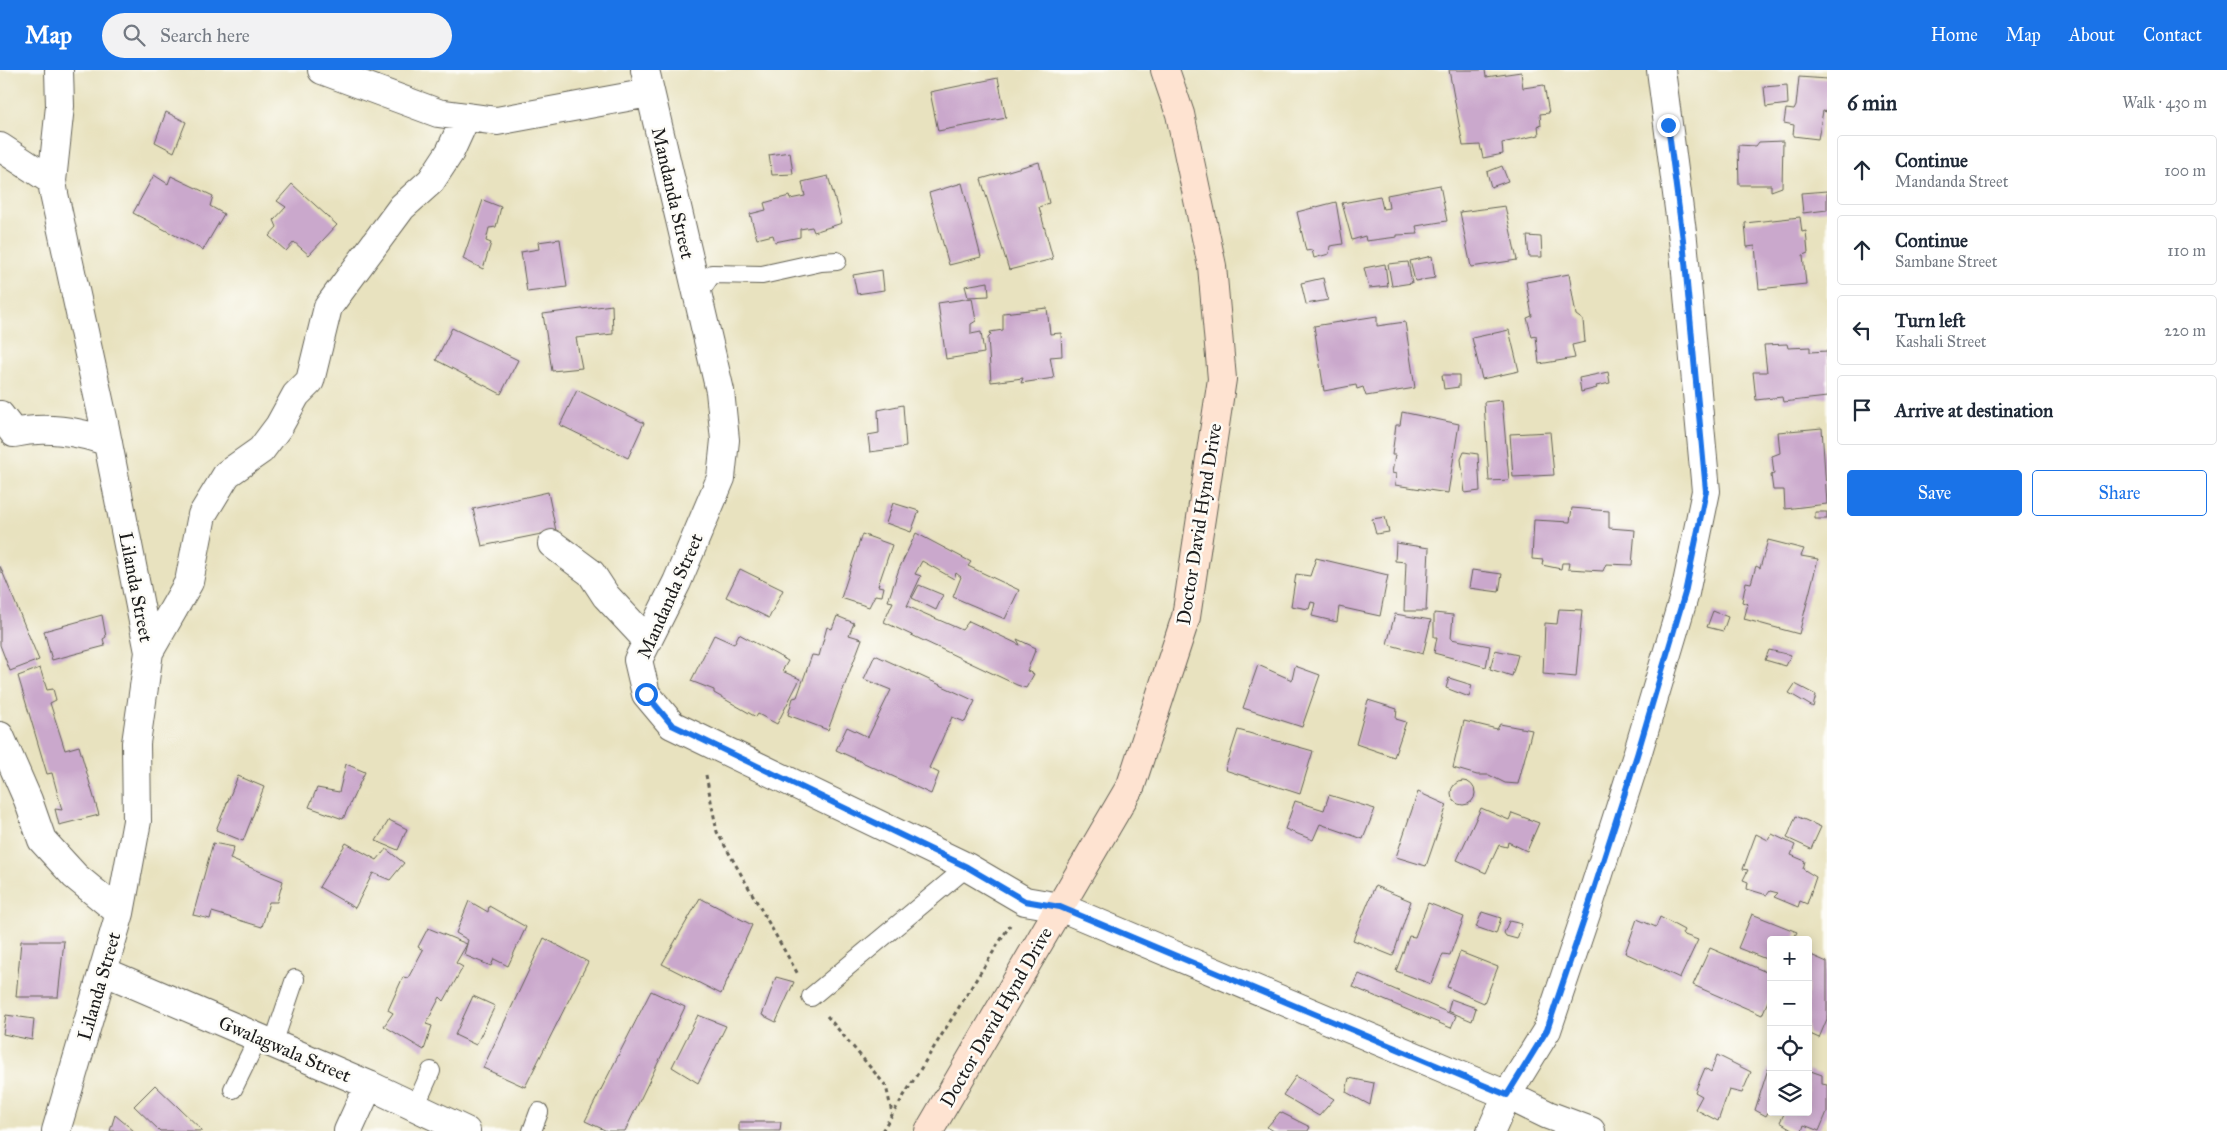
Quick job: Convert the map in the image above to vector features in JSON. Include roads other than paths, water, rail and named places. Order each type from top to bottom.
[{"type":"main road","name":"Doctor David Hynd Drive","points":[[929,1131],[1131,785],[1186,617],[1222,379],[1212,266],[1180,114],[1165,70]]},
{"type":"street","name":"Lilanda Street","points":[[56,1131],[120,913],[137,821],[136,743],[149,652],[108,442],[52,180],[60,106],[59,70]]},
{"type":"street","points":[[322,70],[438,113],[497,121],[647,81]]},
{"type":"street","points":[[1491,1131],[1507,1095],[1547,1030],[1588,908],[1637,755],[1685,593],[1706,491],[1683,240],[1661,70]]},
{"type":"street","name":"Mandanda Street","points":[[647,81],[720,391],[726,440],[721,478],[677,582],[638,660],[646,694],[672,725],[967,867],[1025,901],[1060,907],[1507,1095],[1548,1115],[1591,1131]]},
{"type":"street","points":[[149,652],[189,582],[202,515],[227,474],[260,450],[279,426],[296,396],[310,381],[328,307],[402,207],[431,182],[450,152],[466,117]]},
{"type":"street","points":[[0,147],[52,180]]},
{"type":"street","points":[[0,415],[14,433],[31,429],[87,434],[108,442]]},
{"type":"street","points":[[552,544],[591,573],[606,596],[648,641]]},
{"type":"street","points":[[0,736],[42,840],[75,876],[120,913]]},
{"type":"street","name":"Gwalagwala Street","points":[[103,971],[369,1085],[466,1131]]},
{"type":"street","points":[[348,1131],[369,1085]]},
{"type":"lane","points":[[697,296],[712,274],[762,275],[821,262],[837,261]]},
{"type":"lane","points":[[811,997],[967,867]]},
{"type":"lane","points":[[233,1089],[265,1041],[295,979]]},
{"type":"lane","points":[[415,1107],[431,1072]]},
{"type":"lane","points":[[532,1131],[539,1112]]}]
